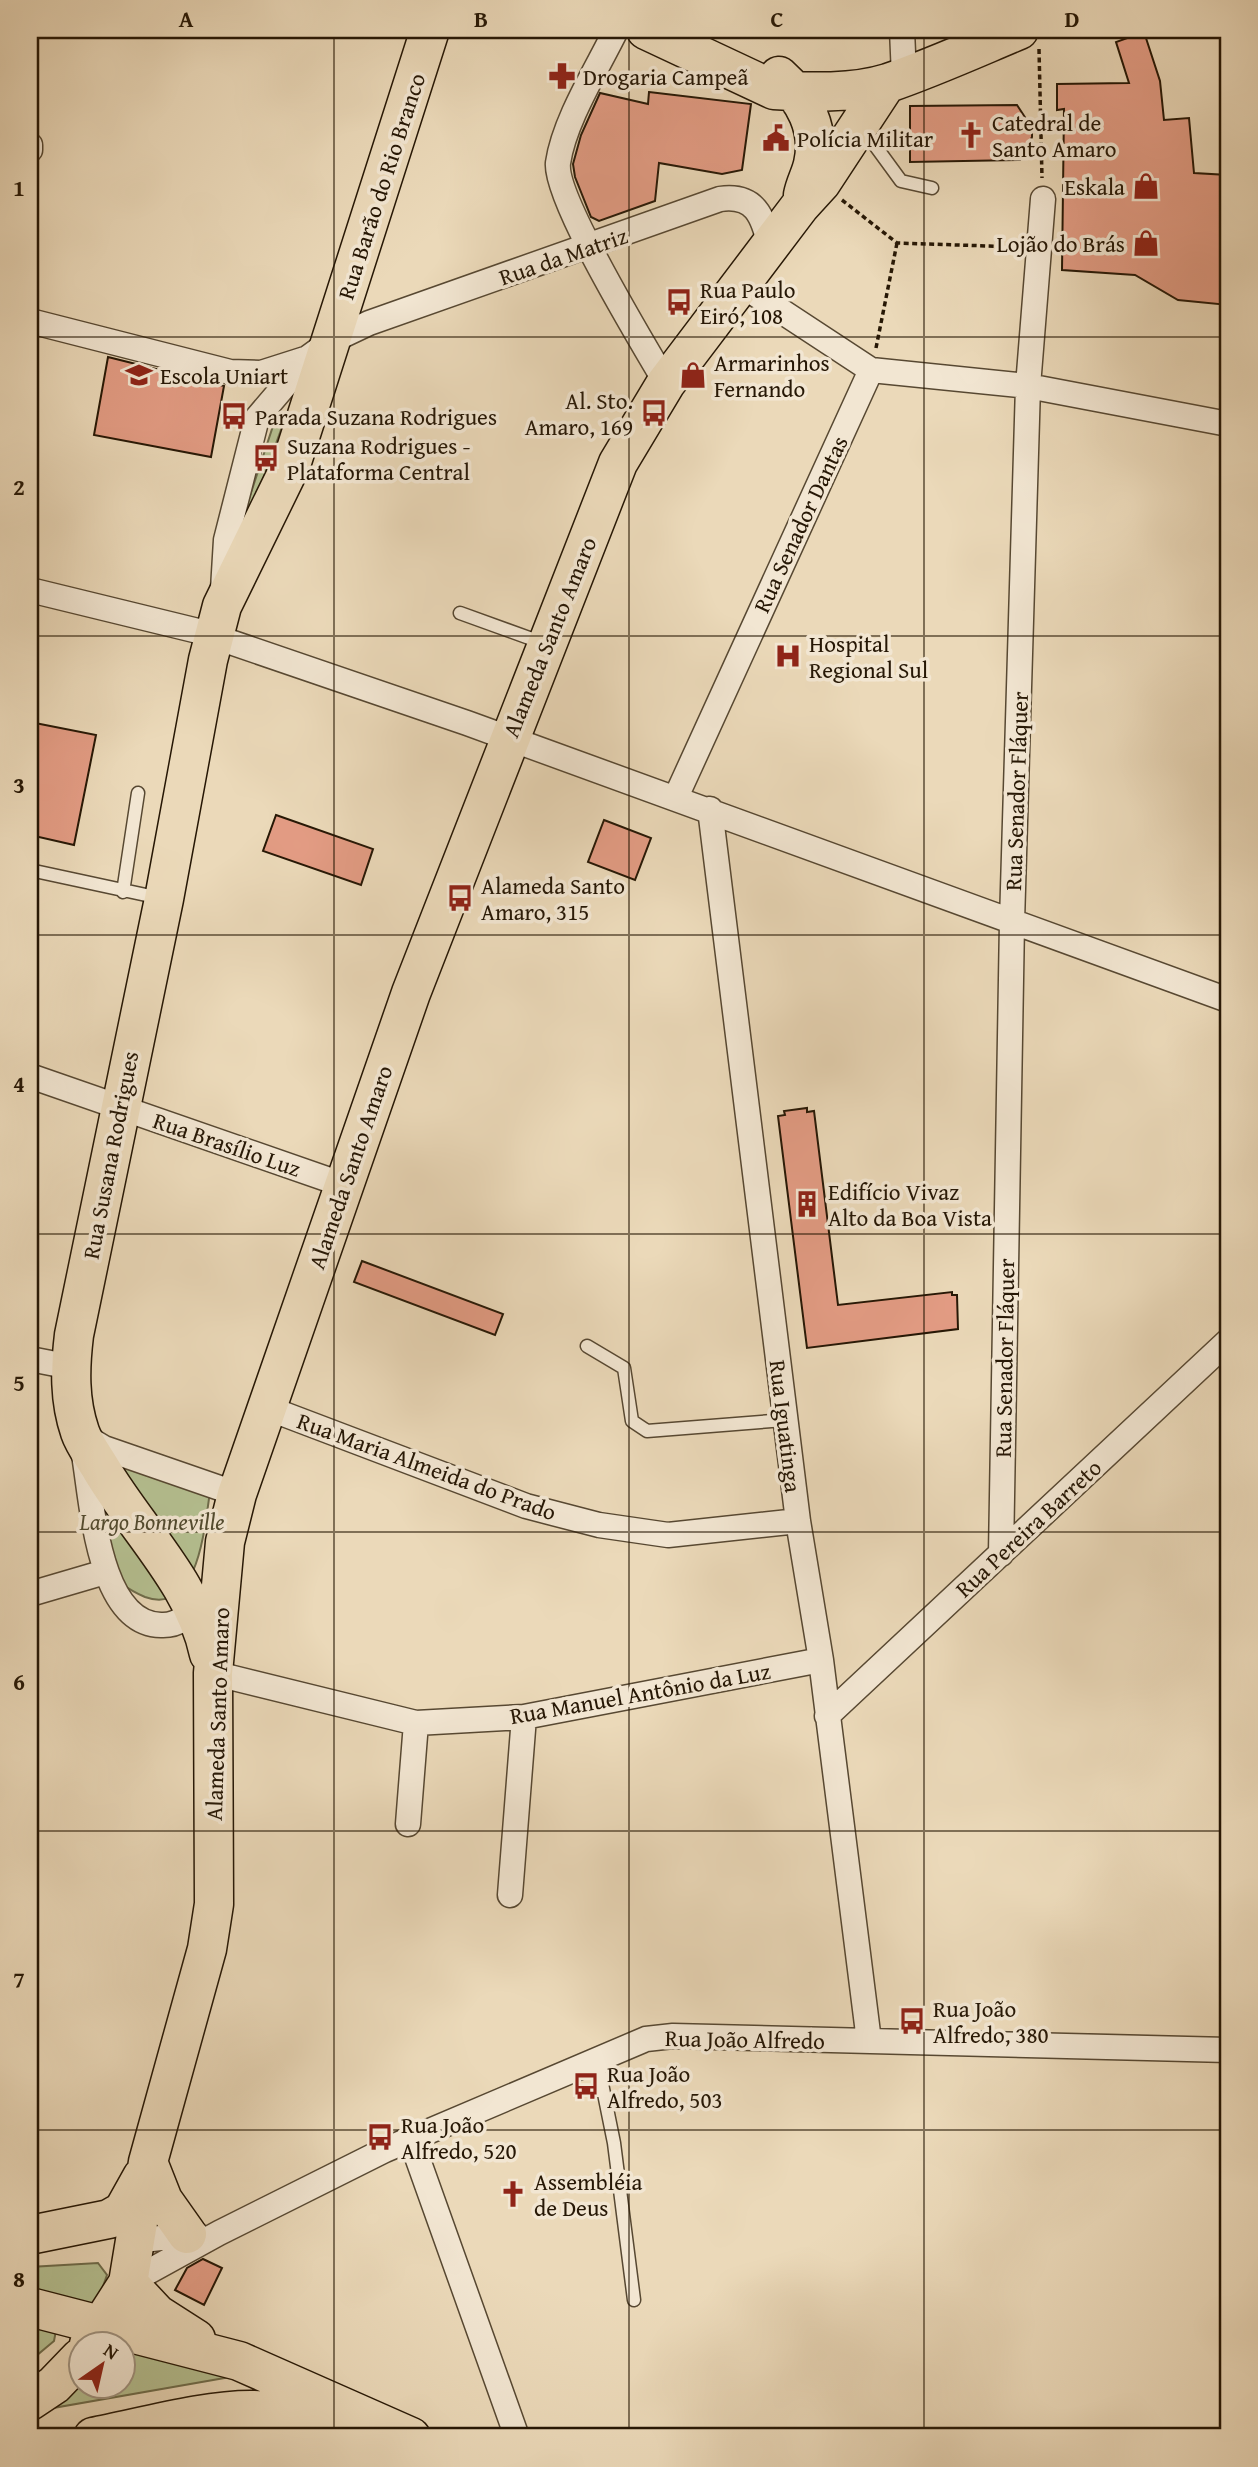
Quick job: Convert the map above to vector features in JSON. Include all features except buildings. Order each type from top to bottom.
[{"type":"main road","name":"Rua Barão do Rio Branco","points":[[320,349],[430,30]]},
{"type":"main road","points":[[646,30],[774,90],[794,91],[844,90],[895,80],[1029,36]]},
{"type":"main road","points":[[690,30],[780,77],[794,91],[811,121],[815,150],[810,195]]},
{"type":"main road","name":"Alameda Santo Amaro","points":[[98,2330],[128,2283],[148,2162],[207,1949],[214,1904],[213,1673],[225,1542],[237,1494],[265,1407],[411,993],[618,463],[666,383],[895,80]]},
{"type":"main road","name":"Rua Susana Rodrigues","points":[[213,1673],[204,1628],[195,1607],[108,1481],[80,1434],[72,1398],[71,1367],[74,1335],[218,622],[292,465],[320,349]]},
{"type":"main road","points":[[148,2162],[163,2200],[203,2233]]},
{"type":"main road","points":[[30,2235],[109,2219],[123,2211],[134,2196],[148,2162]]},
{"type":"main road","points":[[30,2252],[134,2241]]},
{"type":"main road","points":[[128,2283],[176,2329],[239,2361],[411,2437]]},
{"type":"main road","points":[[30,2306],[84,2330]]},
{"type":"main road","points":[[136,2342],[239,2361]]},
{"type":"main road","points":[[30,2401],[54,2385],[66,2373]]},
{"type":"main road","points":[[93,2437],[254,2410],[286,2415],[337,2436]]},
{"type":"street","points":[[616,30],[564,139],[558,165],[560,186],[590,247],[666,383]]},
{"type":"street","points":[[895,80],[902,30]]},
{"type":"street","name":"Rua da Matriz","points":[[30,321],[230,372],[261,373],[320,349],[369,323],[720,199],[735,197],[754,207],[761,216],[770,246]]},
{"type":"street","name":"Rua Senador Fláquer","points":[[1000,1554],[1012,922],[1028,386],[1042,199]]},
{"type":"street","points":[[740,284],[872,370],[1028,386],[1226,429]]},
{"type":"street","name":"Rua Senador Dantas","points":[[676,797],[872,370]]},
{"type":"street","points":[[30,590],[218,622],[509,738],[710,809],[1228,1000]]},
{"type":"street","name":"Rua Iguatinga","points":[[710,809],[798,1521],[821,1660],[869,2041]]},
{"type":"street","name":"Rua Brasílio Luz","points":[[30,1076],[344,1185]]},
{"type":"street","name":"Rua Pereira Barreto","points":[[827,1716],[1228,1341]]},
{"type":"street","points":[[30,1359],[71,1367]]},
{"type":"street","name":"Rua Maria Almeida do Prado","points":[[265,1407],[526,1506],[599,1525],[668,1535],[798,1521]]},
{"type":"street","points":[[80,1434],[104,1448],[237,1494]]},
{"type":"street","points":[[80,1434],[105,1572],[128,1611],[147,1624],[165,1626],[180,1622],[195,1607],[225,1542]]},
{"type":"street","points":[[30,1594],[105,1572]]},
{"type":"street","name":"Rua Manuel Antônio da Luz","points":[[213,1673],[416,1723],[524,1717],[821,1660]]},
{"type":"street","points":[[510,1895],[524,1717]]},
{"type":"street","points":[[408,1824],[416,1723]]},
{"type":"street","name":"Rua João Alfredo","points":[[128,2283],[203,2233],[386,2150],[646,2039],[673,2036],[1228,2050]]},
{"type":"street","points":[[411,2140],[517,2437]]},
{"type":"street","name":"Rua João Alfredo","points":[[134,2241],[203,2233]]},
{"type":"lane","points":[[860,126],[901,181],[932,188]]},
{"type":"lane","points":[[460,613],[547,644]]},
{"type":"lane","points":[[123,892],[138,793]]},
{"type":"lane","points":[[30,870],[164,899]]},
{"type":"lane","points":[[587,1346],[624,1368],[632,1421],[647,1432],[785,1420]]},
{"type":"lane","points":[[597,2059],[614,2143],[635,2300]]},
{"type":"path","points":[[1029,36],[1042,199]]},
{"type":"path","points":[[810,195],[897,243],[1040,248]]},
{"type":"path","points":[[872,370],[897,243]]},
{"type":"green space","points":[[274,423],[282,427],[249,518],[243,517]]},
{"type":"green space","name":"Largo Bonneville","points":[[88,1447],[211,1485],[197,1561],[189,1579],[178,1593],[164,1599],[145,1597],[124,1586],[108,1568],[99,1530]]},
{"type":"green space","points":[[98,2263],[107,2275],[95,2309],[30,2290],[30,2267]]},
{"type":"green space","points":[[30,2314],[57,2325],[54,2341],[30,2361]]},
{"type":"green space","points":[[136,2349],[236,2376],[136,2393]]},
{"type":"green space","points":[[66,2382],[66,2400],[99,2400],[30,2412]]},
{"type":"place","name":"Drogaria Campeã","points":[[562,76]]},
{"type":"place","name":"Catedral de Santo Amaro","points":[[971,135]]},
{"type":"place","name":"Polícia Militar","points":[[776,138]]},
{"type":"place","name":"Eskala","points":[[1146,186]]},
{"type":"place","name":"Lojão do Brás","points":[[1146,243]]},
{"type":"place","name":"Rua Paulo Eiró, 108","points":[[679,302]]},
{"type":"place","name":"Escola Uniart","points":[[139,375]]},
{"type":"place","name":"Armarinhos Fernando","points":[[693,375]]},
{"type":"place","name":"Al. Sto. Amaro, 169","points":[[654,413]]},
{"type":"place","name":"Parada Suzana Rodrigues","points":[[234,416]]},
{"type":"place","name":"Suzana Rodrigues - Plataforma Central","points":[[266,458]]},
{"type":"place","name":"Hospital Regional Sul","points":[[788,656]]},
{"type":"place","name":"Alameda Santo Amaro, 315","points":[[460,898]]},
{"type":"place","name":"Edifício Vivaz Alto da Boa Vista","points":[[807,1204]]},
{"type":"place","name":"Rua João Alfredo, 380","points":[[912,2021]]},
{"type":"place","name":"Rua João Alfredo, 503","points":[[586,2086]]},
{"type":"place","name":"Rua João Alfredo, 520","points":[[380,2137]]},
{"type":"place","name":"Assembléia de Deus","points":[[513,2194]]}]
